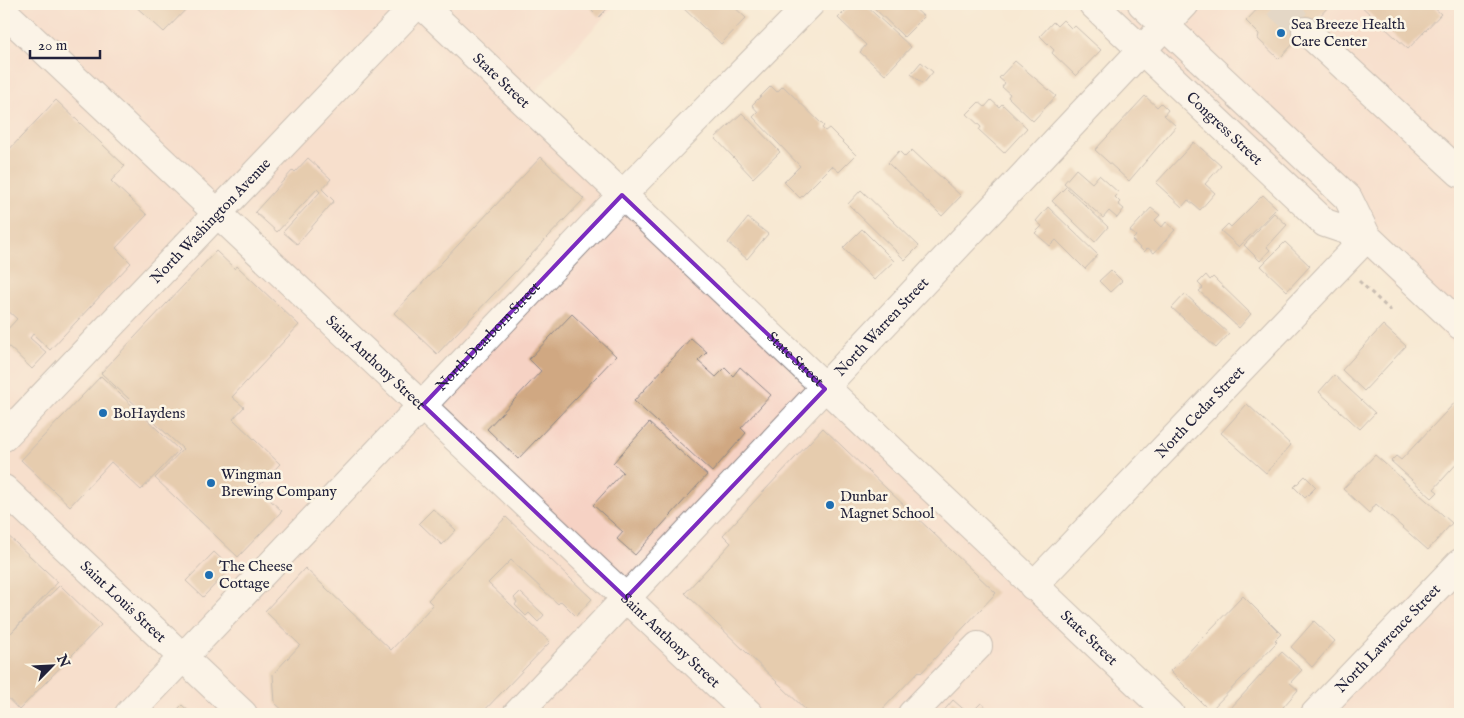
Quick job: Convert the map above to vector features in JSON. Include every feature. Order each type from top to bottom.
[{"type":"street","name":"North Washington Avenue","points":[[4,437],[417,4]]},
{"type":"street","name":"State Street","points":[[422,4],[825,389],[1170,714]]},
{"type":"street","name":"North Dearborn Street","points":[[129,714],[622,195],[810,4]]},
{"type":"street","name":"Congress Street","points":[[1093,4],[1325,223],[1367,237]]},
{"type":"street","name":"Congress Street","points":[[1142,4],[1348,198],[1367,237],[1460,325]]},
{"type":"street","name":"North Warren Street","points":[[517,714],[825,389],[1185,4]]},
{"type":"street","name":"Saint Anthony Street","points":[[12,16],[749,714]]},
{"type":"street","points":[[1306,31],[1460,173]]},
{"type":"street","name":"North Cedar Street","points":[[1033,586],[1367,237]]},
{"type":"street","name":"Saint Louis Street","points":[[4,489],[243,714]]},
{"type":"street","name":"North Lawrence Street","points":[[1315,714],[1460,563]]},
{"type":"street","points":[[912,714],[978,646]]},
{"type":"path","points":[[1353,275],[1391,311]]},
{"type":"highlighted area","points":[[622,195],[825,389],[626,598],[423,405]]},
{"type":"shaded area","points":[[4,4],[616,4],[531,96],[1181,714],[4,714]]},
{"type":"shaded area","points":[[1108,4],[1460,4],[1460,350]]},
{"type":"shaded area","points":[[1460,550],[1460,714],[1301,714]]},
{"type":"building","points":[[133,4],[191,4],[164,32]]},
{"type":"building","points":[[586,4],[612,4],[599,17]]},
{"type":"building","points":[[683,4],[731,4],[746,18],[721,44],[681,6]]},
{"type":"building","points":[[852,4],[864,4],[911,47],[885,75],[860,52],[866,45],[838,18]]},
{"type":"building","points":[[870,4],[910,4],[924,17],[904,37]]},
{"type":"building","name":"Sea Breeze Health Care Center","points":[[1262,4],[1331,4],[1279,59],[1258,39],[1259,34],[1246,21]]},
{"type":"building","name":"Sea Breeze Health Care Center","points":[[1359,4],[1430,4],[1441,14],[1408,49]]},
{"type":"building","points":[[1063,20],[1072,29],[1075,26],[1101,50],[1076,76],[1052,53],[1054,50],[1040,36],[1053,22],[1057,26]]},
{"type":"building","points":[[1015,61],[1056,96],[1033,121],[1008,97],[1010,94],[1002,87],[1005,83],[999,78]]},
{"type":"building","points":[[921,62],[933,72],[923,84],[911,74]]},
{"type":"building","points":[[771,86],[777,92],[783,86],[824,126],[822,128],[825,131],[829,128],[856,155],[839,172],[832,166],[800,198],[784,182],[800,166],[753,117],[758,112],[752,105]]},
{"type":"building","points":[[1145,96],[1157,107],[1161,103],[1168,110],[1164,115],[1176,126],[1129,181],[1095,150]]},
{"type":"building","points":[[56,100],[125,166],[111,181],[147,215],[116,248],[131,263],[50,350],[33,334],[30,338],[47,353],[32,369],[4,342],[4,333],[17,319],[4,307],[4,155]]},
{"type":"building","points":[[991,100],[999,107],[1002,104],[1027,128],[1004,153],[979,130],[981,127],[967,114],[979,102],[985,107]]},
{"type":"building","points":[[742,113],[780,152],[753,178],[715,138]]},
{"type":"building","points":[[1194,142],[1221,166],[1205,184],[1215,193],[1200,210],[1188,200],[1182,207],[1156,183]]},
{"type":"building","points":[[912,150],[961,196],[942,216],[888,163],[899,151],[905,157]]},
{"type":"building","points":[[541,157],[584,199],[437,354],[394,313]]},
{"type":"building","points":[[308,158],[331,179],[322,189],[334,201],[297,244],[283,232],[320,192],[317,189],[277,232],[255,212],[293,170],[295,172]]},
{"type":"building","points":[[1076,169],[1092,183],[1099,175],[1119,193],[1115,197],[1120,202],[1118,204],[1124,209],[1117,218],[1109,211],[1103,218],[1064,183]]},
{"type":"building","points":[[1066,187],[1108,227],[1095,242],[1052,201]]},
{"type":"building","points":[[861,190],[919,246],[905,260],[848,204]]},
{"type":"building","points":[[1263,195],[1277,208],[1239,247],[1221,231],[1228,224],[1231,227]]},
{"type":"building","points":[[1048,207],[1098,255],[1085,269],[1056,240],[1050,246],[1035,233],[1042,226],[1036,221]]},
{"type":"building","points":[[1151,208],[1160,215],[1155,220],[1162,227],[1166,222],[1175,230],[1154,253],[1148,248],[1144,252],[1132,240],[1136,236],[1130,231]]},
{"type":"building","points":[[1274,213],[1287,225],[1267,247],[1270,250],[1260,261],[1244,245]]},
{"type":"building","points":[[748,218],[768,234],[747,259],[728,243]]},
{"type":"building","points":[[862,229],[894,261],[874,280],[843,248]]},
{"type":"building","points":[[1285,242],[1310,266],[1287,291],[1261,266]]},
{"type":"building","points":[[216,251],[235,269],[237,266],[299,325],[232,397],[244,407],[233,419],[280,464],[257,488],[282,511],[238,557],[155,478],[183,449],[101,373]]},
{"type":"building","points":[[1111,270],[1122,281],[1110,292],[1099,281]]},
{"type":"building","points":[[1206,275],[1210,280],[1213,277],[1251,314],[1239,328],[1199,291],[1203,288],[1198,283]]},
{"type":"building","points":[[1185,294],[1229,334],[1216,348],[1172,308]]},
{"type":"building","points":[[572,314],[616,356],[518,459],[487,429],[541,371],[529,359]]},
{"type":"building","points":[[1383,325],[1406,346],[1364,391],[1342,370]]},
{"type":"building","points":[[691,338],[707,352],[698,361],[716,377],[725,368],[733,376],[740,367],[771,395],[741,428],[746,433],[712,472],[634,401]]},
{"type":"building","points":[[1334,375],[1375,413],[1360,429],[1319,392]]},
{"type":"building","name":"BoHaydens","points":[[101,376],[179,450],[141,490],[111,462],[70,506],[21,460]]},
{"type":"building","points":[[1460,397],[1460,460],[1434,489],[1438,492],[1432,498],[1391,461],[1396,456],[1401,460]]},
{"type":"building","points":[[1247,404],[1291,445],[1266,473],[1221,433]]},
{"type":"building","points":[[649,423],[707,475],[635,555],[617,539],[623,532],[593,505],[623,472],[613,463]]},
{"type":"building","name":"Dunbar Magnet School","points":[[823,428],[996,593],[921,673],[919,671],[878,714],[810,714],[685,593],[731,543],[723,535]]},
{"type":"building","points":[[1375,455],[1452,523],[1428,550],[1376,504],[1369,513],[1343,489]]},
{"type":"building","points":[[1305,476],[1316,487],[1305,498],[1294,487]]},
{"type":"building","points":[[433,509],[456,530],[442,545],[419,523]]},
{"type":"building","points":[[506,517],[592,599],[576,616],[561,601],[558,604],[511,560],[488,583],[550,642],[481,714],[287,714],[275,703],[273,674],[300,645],[265,611],[305,568],[391,650],[433,605],[428,600]]},
{"type":"building","points":[[4,532],[58,582],[11,633],[60,585],[101,625],[19,710],[4,694]]},
{"type":"building","name":"The Cheese Cottage","points":[[214,552],[231,568],[203,597],[186,581]]},
{"type":"building","points":[[520,592],[544,615],[538,622],[529,613],[526,616],[515,605],[517,602],[514,598]]},
{"type":"building","points":[[1243,596],[1281,634],[1275,640],[1277,642],[1210,711],[1170,671]]},
{"type":"building","points":[[1314,621],[1335,641],[1312,667],[1291,647]]},
{"type":"building","points":[[1282,652],[1302,670],[1290,683],[1298,690],[1283,707],[1286,710],[1282,714],[1234,714],[1229,710]]},
{"type":"building","points":[[953,700],[969,714],[941,714]]},
{"type":"building","points":[[981,703],[994,714],[970,714]]},
{"type":"building","points":[[182,705],[192,714],[173,714]]},
{"type":"tunnel","points":[[1277,4],[1306,31]]},
{"type":"place","name":"Sea Breeze Health Care Center","points":[[1281,33]]},
{"type":"place","name":"BoHaydens","points":[[103,413]]},
{"type":"place","name":"Wingman Brewing Company","points":[[211,483]]},
{"type":"place","name":"Dunbar Magnet School","points":[[830,505]]},
{"type":"place","name":"The Cheese Cottage","points":[[209,575]]}]
